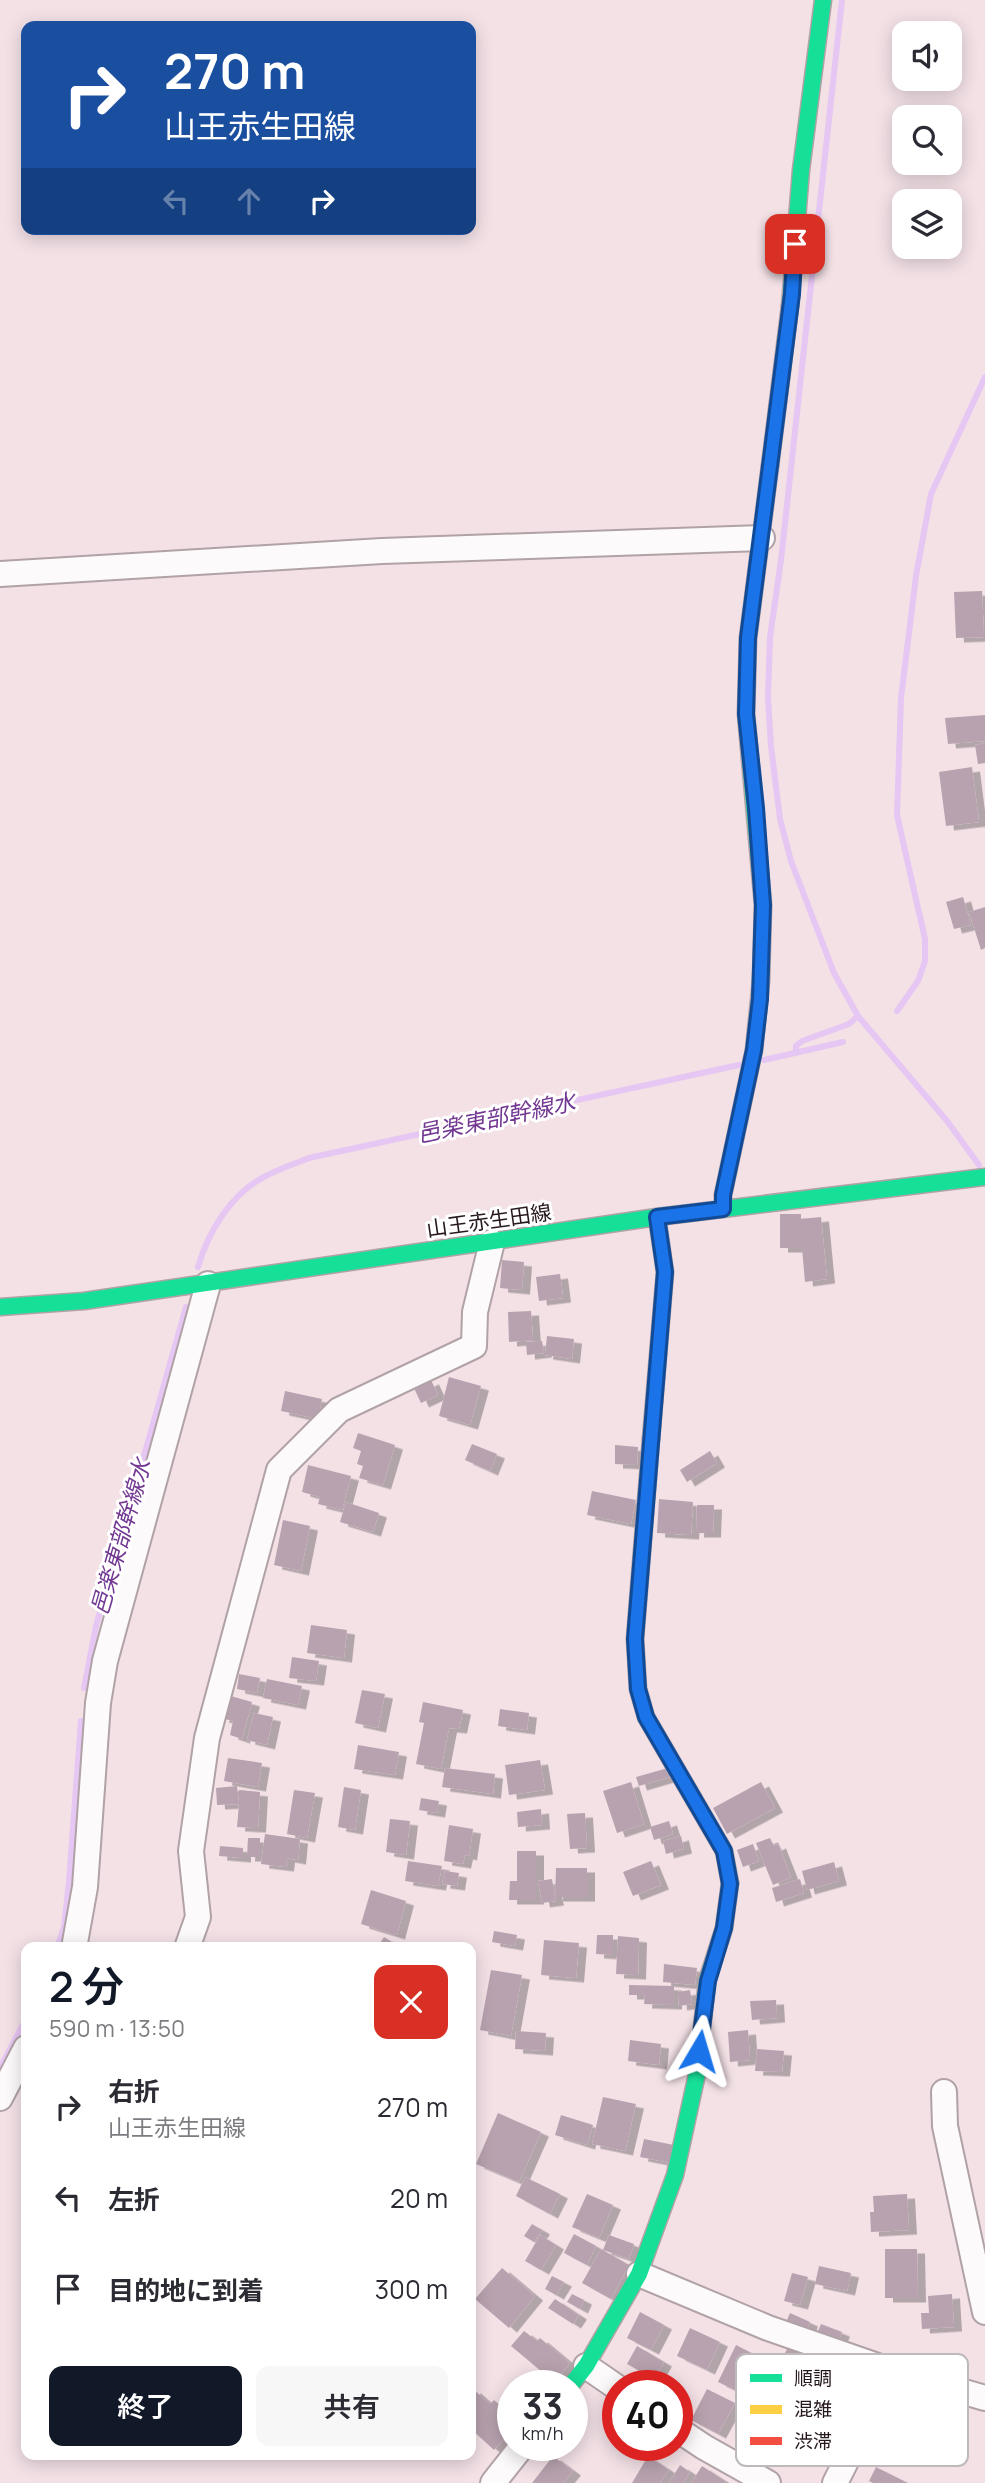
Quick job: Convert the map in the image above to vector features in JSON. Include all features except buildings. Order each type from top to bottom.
[{"type":"street","points":[[723,1209],[723,1195],[753,1052],[761,981],[763,905],[746,714],[748,638],[792,294],[801,170],[823,0]]},
{"type":"street","points":[[0,574],[382,551],[762,538]]},
{"type":"street","name":"山王赤生田線","points":[[0,1307],[84,1301],[657,1217],[985,1177]]},
{"type":"street","points":[[582,2370],[639,2274],[675,2175],[697,2074],[708,1981],[724,1928],[730,1884],[724,1851],[646,1717],[638,1689],[635,1639],[665,1272],[657,1217]]},
{"type":"street","points":[[189,1942],[198,1917],[191,1852],[207,1738],[279,1470],[339,1410],[474,1346],[475,1312],[492,1242]]},
{"type":"street","points":[[75,1942],[85,1887],[98,1703],[105,1661],[208,1284]]},
{"type":"street","points":[[0,2098],[21,2058]]},
{"type":"street","points":[[944,2092],[945,2126],[985,2312]]},
{"type":"street","points":[[639,2274],[768,2328],[843,2354]]},
{"type":"street","points":[[968,2393],[985,2398]]},
{"type":"street","points":[[693,2440],[736,2465]]},
{"type":"street","points":[[493,2483],[510,2461]]},
{"type":"street","points":[[738,2466],[768,2483]]},
{"type":"street","points":[[835,2483],[844,2466]]},
{"type":"waterway","points":[[842,0],[781,560],[770,637],[768,697],[771,746],[780,819],[791,861],[834,973],[858,1016],[947,1121],[979,1165]]},
{"type":"waterway","points":[[897,1011],[918,981],[925,961],[925,939],[897,815],[901,698],[916,576],[931,494],[985,377]]},
{"type":"waterway","points":[[796,1053],[796,1046],[802,1041],[849,1024],[858,1016]]},
{"type":"waterway","name":"邑楽東部幹線水","points":[[764,1060],[843,1042]]},
{"type":"waterway","name":"邑楽東部幹線水","points":[[198,1267],[222,1215],[241,1193],[269,1174],[309,1158],[739,1065]]},
{"type":"waterway","name":"邑楽東部幹線水","points":[[84,1688],[96,1626],[186,1307]]},
{"type":"waterway","name":"邑楽東部幹線水","points":[[59,1942],[64,1927],[69,1882],[81,1721]]},
{"type":"waterway","name":"邑楽東部幹線水","points":[[1,2066],[21,2028]]},
{"type":"traffic: fast","points":[[790,306],[801,170],[823,0]]},
{"type":"traffic: fast","points":[[723,1209],[723,1195],[754,1050],[761,981],[763,905],[746,714],[748,638],[770,466]]},
{"type":"traffic: fast","points":[[0,1307],[84,1301],[657,1217],[985,1177]]},
{"type":"traffic: fast","points":[[651,1439],[665,1272],[657,1217]]},
{"type":"traffic: fast","points":[[583,2370],[639,2274],[675,2175],[697,2074],[707,1981],[724,1928],[730,1883]]},
{"type":"traffic: slow","points":[[651,1439],[635,1639],[638,1689],[646,1717],[724,1851],[730,1883]]},
{"type":"traffic: jam","points":[[770,466],[790,306]]},
{"type":"route","points":[[699,2051],[708,1981],[724,1928],[730,1884],[724,1851],[646,1717],[638,1689],[635,1639],[665,1272],[657,1217],[723,1209],[723,1195],[759,1017],[763,905],[746,714],[748,638],[792,294],[795,244]]}]
